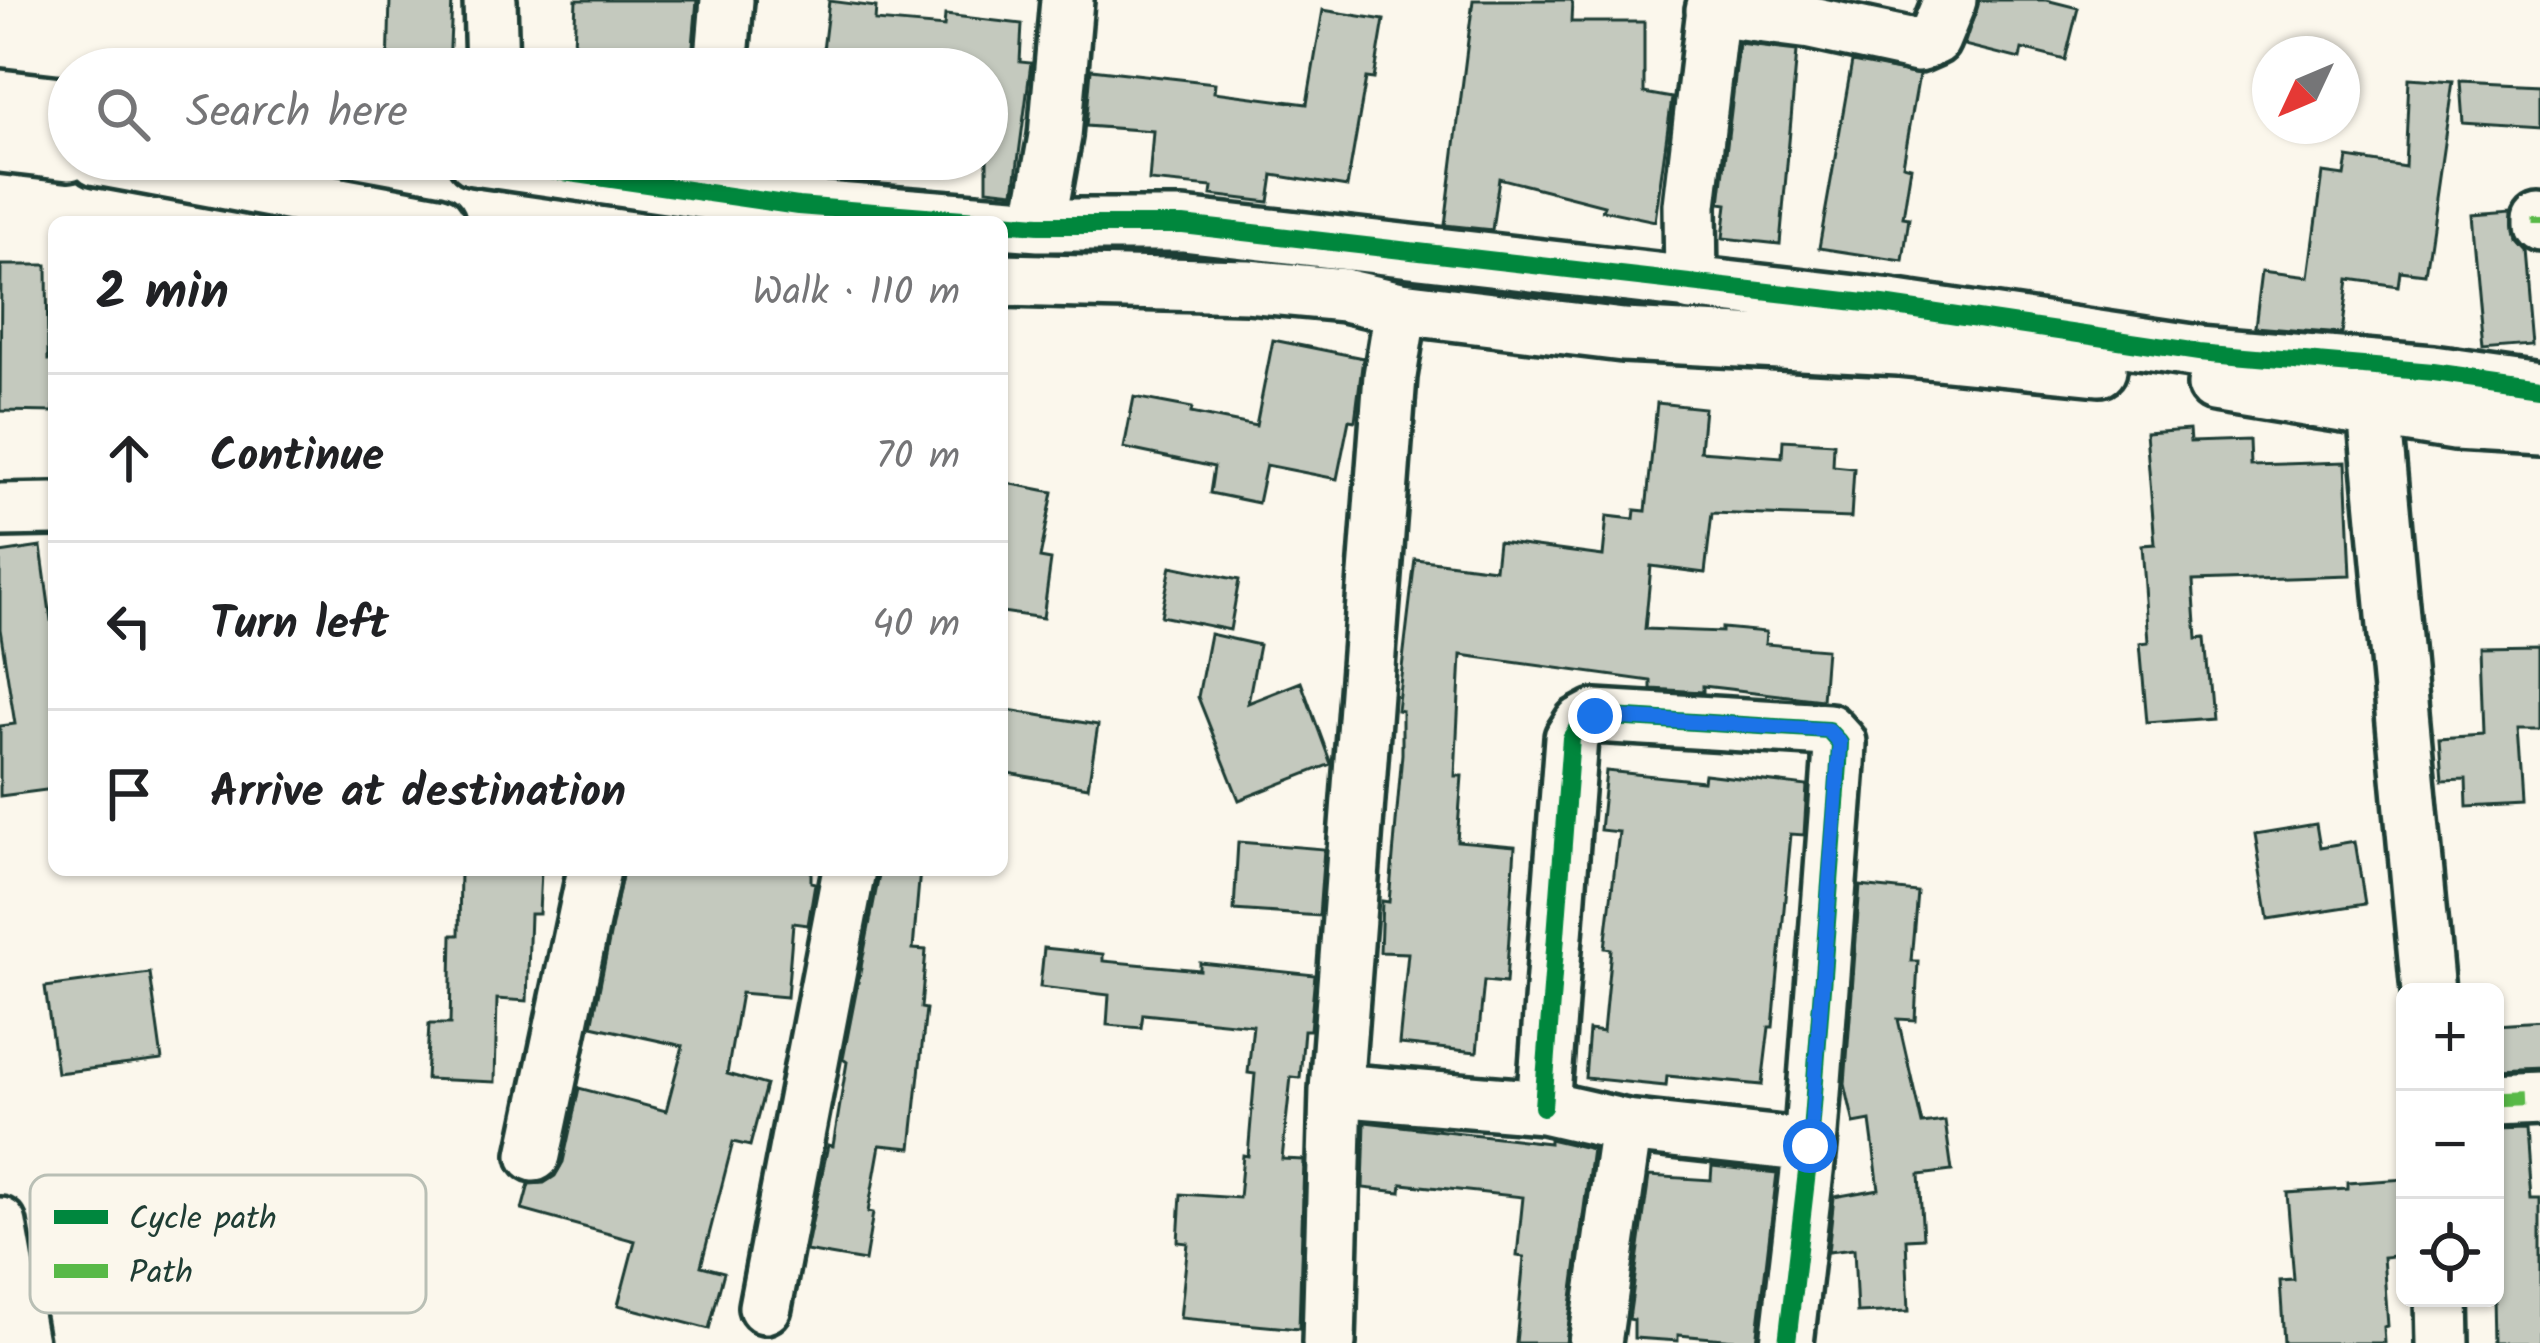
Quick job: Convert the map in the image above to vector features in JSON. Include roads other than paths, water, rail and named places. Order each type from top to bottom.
[{"type":"street","points":[[490,0],[491,48]]},
{"type":"street","points":[[723,48],[727,0]]},
{"type":"street","points":[[1040,225],[1055,136],[1067,0]]},
{"type":"street","points":[[1691,285],[1690,205],[1713,5],[1918,46],[1934,39],[1950,0]]},
{"type":"street","points":[[0,96],[48,102]]},
{"type":"street","points":[[0,146],[48,152]]},
{"type":"street","points":[[211,180],[406,216]]},
{"type":"street","points":[[726,180],[798,206],[925,216]]},
{"type":"street","points":[[1008,222],[1183,225],[1344,270],[1401,308],[1623,335],[1898,349],[2127,371],[2456,424],[2540,429]]},
{"type":"street","points":[[1008,280],[1247,286],[1344,270],[1691,285],[1883,305],[2199,352],[2433,372],[2540,387]]},
{"type":"street","points":[[1329,1343],[1336,1090],[1390,376],[1401,308]]},
{"type":"street","points":[[2374,411],[2427,983]]},
{"type":"street","points":[[0,510],[48,508]]},
{"type":"street","points":[[1543,1106],[1571,739],[1580,724],[1595,716],[1828,730],[1840,743],[1839,764],[1810,1146],[1787,1343]]},
{"type":"street","points":[[534,1155],[593,876]]},
{"type":"street","points":[[765,1307],[847,876]]},
{"type":"street","points":[[1336,1090],[1543,1106],[1626,1126],[1810,1146]]},
{"type":"street","points":[[2504,1101],[2540,1099]]},
{"type":"street","points":[[1595,1343],[1626,1126]]},
{"type":"street","points":[[0,1224],[21,1343]]},
{"type":"street","points":[[2442,1307],[2443,1343]]}]
